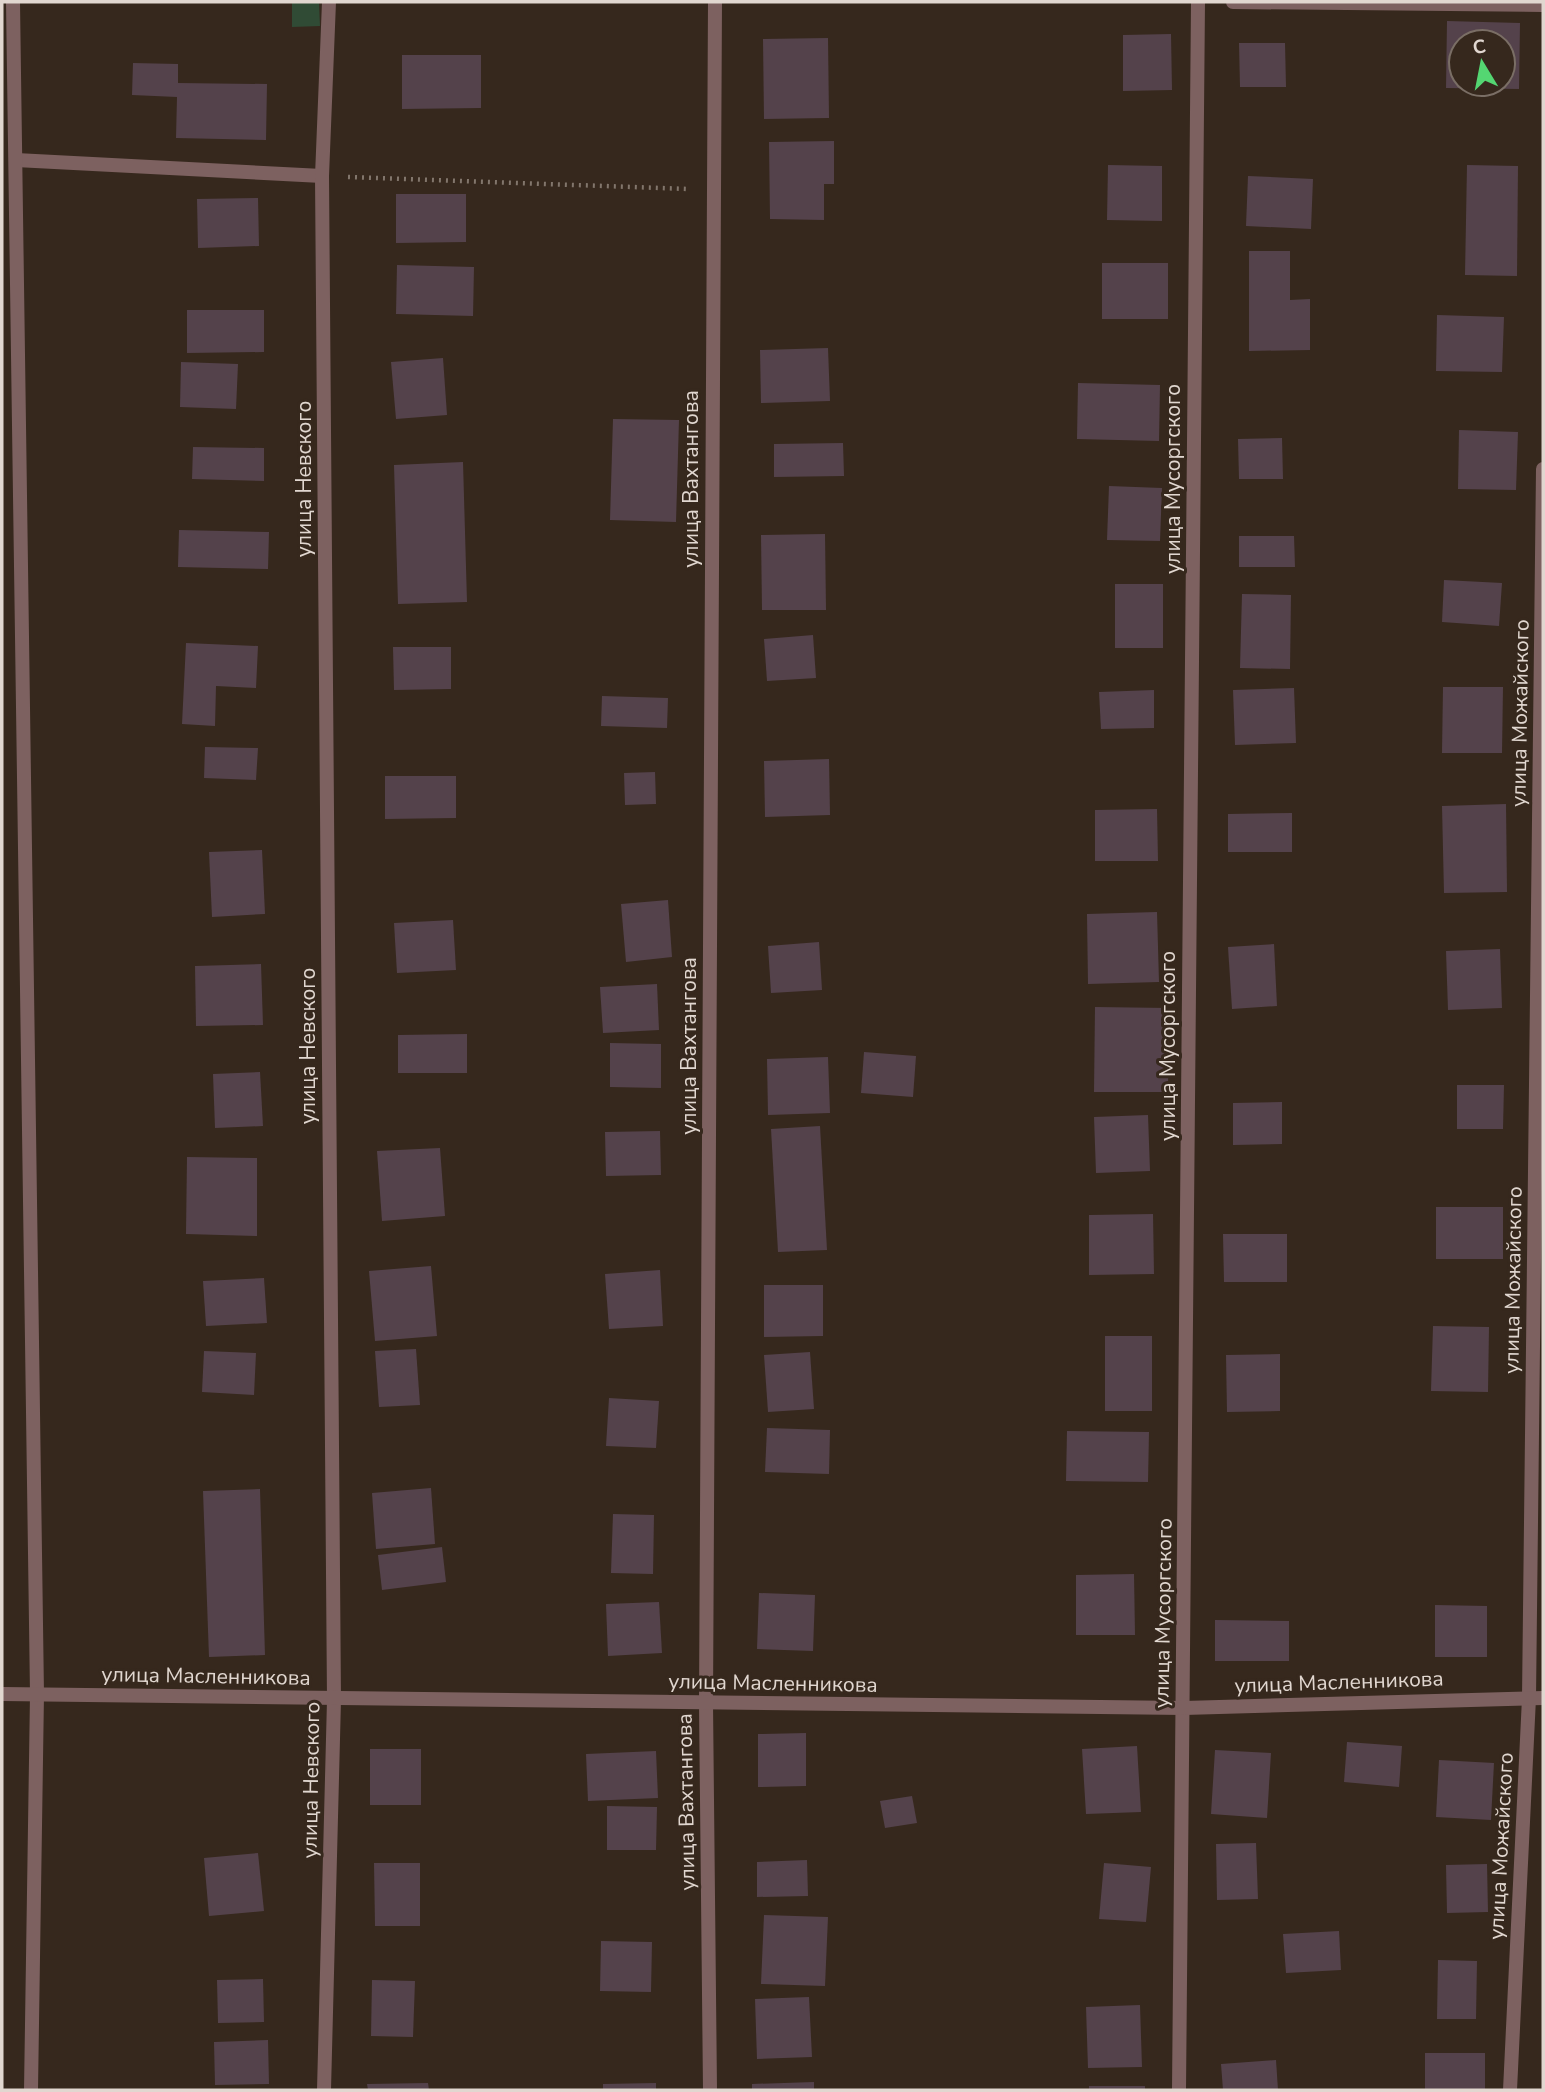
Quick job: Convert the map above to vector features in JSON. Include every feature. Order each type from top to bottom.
[{"type":"street","points":[[13,2],[37,1695],[31,2090]]},
{"type":"street","name":"улица Невского","points":[[324,2090],[334,1700],[322,176],[329,2]]},
{"type":"street","name":"улица Вахтангова","points":[[710,2090],[706,1703],[715,2]]},
{"type":"street","name":"улица Мусоргского","points":[[1179,2090],[1198,2]]},
{"type":"street","points":[[1233,2],[1543,5]]},
{"type":"street","points":[[16,160],[322,176]]},
{"type":"street","name":"улица Можайского","points":[[1510,2090],[1536,1698],[1543,469]]},
{"type":"street","name":"улица Масленникова","points":[[2,1694],[1184,1708],[1536,1698]]},
{"type":"path","points":[[322,176],[714,190]]},
{"type":"green space","points":[[292,2],[319,2],[320,26],[292,27]]},
{"type":"building","points":[[1447,21],[1520,23],[1519,89],[1517,28],[1447,28],[1446,88]]},
{"type":"building","points":[[1171,34],[1172,90],[1123,91],[1123,35]]},
{"type":"building","points":[[828,38],[829,118],[764,119],[763,39]]},
{"type":"building","points":[[1239,43],[1285,43],[1286,87],[1240,87]]},
{"type":"building","points":[[402,55],[481,55],[481,108],[402,109]]},
{"type":"building","points":[[133,63],[178,64],[178,83],[267,84],[266,140],[176,138],[177,97],[132,95]]},
{"type":"building","points":[[834,141],[834,184],[824,184],[824,220],[770,219],[769,142]]},
{"type":"building","points":[[1108,165],[1162,166],[1162,221],[1107,220]]},
{"type":"building","points":[[1467,165],[1518,166],[1517,276],[1465,275]]},
{"type":"building","points":[[1248,176],[1313,179],[1311,229],[1246,226]]},
{"type":"building","points":[[396,194],[466,194],[466,242],[396,243]]},
{"type":"building","points":[[258,198],[259,246],[198,248],[197,199]]},
{"type":"building","points":[[1249,251],[1290,251],[1290,300],[1310,299],[1310,350],[1249,351]]},
{"type":"building","points":[[1102,263],[1168,263],[1168,319],[1102,319]]},
{"type":"building","points":[[397,265],[474,267],[473,316],[396,314]]},
{"type":"building","points":[[187,310],[264,310],[264,352],[187,353]]},
{"type":"building","points":[[1437,315],[1504,317],[1502,372],[1436,371]]},
{"type":"building","points":[[828,348],[830,401],[761,403],[760,350]]},
{"type":"building","points":[[443,358],[447,415],[396,419],[391,362]]},
{"type":"building","points":[[181,362],[238,364],[236,409],[180,407]]},
{"type":"building","points":[[1078,383],[1160,385],[1159,441],[1077,439]]},
{"type":"building","points":[[613,419],[679,420],[676,522],[610,520]]},
{"type":"building","points":[[1459,430],[1518,432],[1516,490],[1458,489]]},
{"type":"building","points":[[1282,438],[1283,479],[1239,479],[1238,439]]},
{"type":"building","points":[[843,443],[844,476],[774,477],[774,444]]},
{"type":"building","points":[[193,447],[264,448],[264,481],[192,479]]},
{"type":"building","points":[[463,462],[467,602],[398,604],[394,465]]},
{"type":"building","points":[[1109,486],[1162,488],[1160,541],[1107,540]]},
{"type":"building","points":[[179,530],[269,532],[268,569],[178,567]]},
{"type":"building","points":[[825,534],[826,610],[762,610],[761,535]]},
{"type":"building","points":[[1239,536],[1294,536],[1295,567],[1239,567]]},
{"type":"building","points":[[1444,580],[1502,583],[1499,626],[1442,622]]},
{"type":"building","points":[[1115,584],[1163,584],[1163,648],[1115,648]]},
{"type":"building","points":[[1242,594],[1291,595],[1290,669],[1240,668]]},
{"type":"building","points":[[813,635],[816,678],[767,681],[764,639]]},
{"type":"building","points":[[186,643],[258,646],[256,688],[216,686],[215,726],[182,724]]},
{"type":"building","points":[[393,647],[451,647],[451,689],[394,690]]},
{"type":"building","points":[[1443,687],[1503,687],[1502,753],[1442,753]]},
{"type":"building","points":[[1294,688],[1296,743],[1235,745],[1233,690]]},
{"type":"building","points":[[1154,690],[1154,728],[1101,729],[1099,692]]},
{"type":"building","points":[[602,696],[668,698],[667,728],[601,726]]},
{"type":"building","points":[[205,747],[258,748],[256,780],[204,778]]},
{"type":"building","points":[[829,759],[830,815],[765,817],[764,761]]},
{"type":"building","points":[[655,772],[656,804],[625,805],[624,773]]},
{"type":"building","points":[[385,776],[456,776],[456,818],[385,819]]},
{"type":"building","points":[[1506,804],[1507,892],[1444,893],[1442,806]]},
{"type":"building","points":[[1157,809],[1158,861],[1095,861],[1095,810]]},
{"type":"building","points":[[1292,813],[1292,852],[1228,852],[1228,814]]},
{"type":"building","points":[[262,850],[265,914],[212,917],[209,852]]},
{"type":"building","points":[[668,900],[672,957],[626,962],[621,904]]},
{"type":"building","points":[[1157,912],[1159,982],[1088,984],[1087,914]]},
{"type":"building","points":[[453,920],[456,970],[397,973],[394,923]]},
{"type":"building","points":[[819,942],[822,990],[771,993],[768,946]]},
{"type":"building","points":[[1274,944],[1277,1006],[1232,1009],[1228,947]]},
{"type":"building","points":[[1500,949],[1502,1008],[1448,1010],[1446,951]]},
{"type":"building","points":[[261,964],[263,1025],[196,1026],[195,966]]},
{"type":"building","points":[[657,984],[659,1030],[603,1033],[600,987]]},
{"type":"building","points":[[1095,1007],[1169,1008],[1168,1092],[1094,1092]]},
{"type":"building","points":[[467,1034],[467,1073],[398,1073],[398,1035]]},
{"type":"building","points":[[610,1043],[661,1044],[661,1088],[610,1087]]},
{"type":"building","points":[[864,1052],[916,1056],[913,1097],[861,1093]]},
{"type":"building","points":[[828,1057],[830,1113],[768,1115],[767,1059]]},
{"type":"building","points":[[260,1072],[263,1126],[215,1128],[213,1074]]},
{"type":"building","points":[[1457,1085],[1504,1085],[1503,1129],[1457,1129]]},
{"type":"building","points":[[1282,1102],[1282,1144],[1233,1145],[1233,1103]]},
{"type":"building","points":[[1148,1115],[1150,1171],[1096,1173],[1094,1117]]},
{"type":"building","points":[[820,1126],[827,1250],[778,1252],[771,1129]]},
{"type":"building","points":[[660,1131],[661,1175],[606,1176],[605,1132]]},
{"type":"building","points":[[440,1148],[445,1216],[382,1221],[377,1151]]},
{"type":"building","points":[[187,1157],[257,1158],[257,1236],[186,1234]]},
{"type":"building","points":[[1436,1207],[1503,1207],[1503,1259],[1436,1259]]},
{"type":"building","points":[[1153,1214],[1154,1274],[1089,1275],[1089,1215]]},
{"type":"building","points":[[1223,1234],[1287,1234],[1287,1282],[1224,1282]]},
{"type":"building","points":[[431,1266],[437,1336],[375,1341],[369,1271]]},
{"type":"building","points":[[660,1270],[663,1326],[609,1329],[605,1274]]},
{"type":"building","points":[[264,1278],[267,1323],[206,1326],[203,1281]]},
{"type":"building","points":[[764,1285],[823,1285],[823,1336],[764,1337]]},
{"type":"building","points":[[1433,1326],[1489,1327],[1488,1392],[1431,1391]]},
{"type":"building","points":[[1105,1336],[1152,1336],[1152,1411],[1105,1411]]},
{"type":"building","points":[[416,1349],[420,1405],[379,1407],[375,1351]]},
{"type":"building","points":[[204,1351],[256,1353],[254,1395],[202,1392]]},
{"type":"building","points":[[810,1352],[814,1409],[768,1412],[764,1355]]},
{"type":"building","points":[[1280,1354],[1280,1411],[1227,1412],[1226,1355]]},
{"type":"building","points":[[609,1398],[659,1401],[656,1448],[606,1446]]},
{"type":"building","points":[[767,1428],[830,1430],[829,1474],[765,1472]]},
{"type":"building","points":[[1067,1431],[1149,1432],[1148,1482],[1066,1481]]},
{"type":"building","points":[[431,1488],[435,1544],[376,1549],[372,1493]]},
{"type":"building","points":[[260,1489],[265,1655],[209,1657],[203,1491]]},
{"type":"building","points":[[613,1514],[654,1515],[653,1574],[611,1573]]},
{"type":"building","points":[[442,1547],[446,1582],[382,1590],[378,1555]]},
{"type":"building","points":[[1134,1574],[1135,1635],[1076,1635],[1076,1575]]},
{"type":"building","points":[[759,1593],[815,1595],[813,1651],[757,1649]]},
{"type":"building","points":[[659,1602],[662,1653],[608,1656],[606,1604]]},
{"type":"building","points":[[1435,1605],[1487,1606],[1487,1657],[1435,1657]]},
{"type":"building","points":[[1215,1620],[1289,1621],[1289,1661],[1215,1661]]},
{"type":"building","points":[[806,1733],[806,1786],[758,1787],[758,1734]]},
{"type":"building","points":[[1347,1742],[1402,1746],[1399,1787],[1344,1782]]},
{"type":"building","points":[[1137,1746],[1141,1812],[1086,1814],[1082,1749]]},
{"type":"building","points":[[370,1749],[421,1749],[421,1805],[370,1805]]},
{"type":"building","points":[[1215,1750],[1271,1753],[1267,1818],[1211,1814]]},
{"type":"building","points":[[656,1751],[658,1798],[588,1801],[586,1754]]},
{"type":"building","points":[[1439,1760],[1494,1763],[1491,1820],[1436,1817]]},
{"type":"building","points":[[912,1796],[917,1823],[885,1828],[880,1801]]},
{"type":"building","points":[[607,1806],[657,1807],[656,1850],[607,1850]]},
{"type":"building","points":[[1256,1843],[1258,1899],[1217,1900],[1216,1844]]},
{"type":"building","points":[[258,1853],[264,1911],[209,1916],[204,1858]]},
{"type":"building","points":[[807,1860],[808,1896],[757,1897],[757,1862]]},
{"type":"building","points":[[374,1863],[420,1863],[420,1926],[375,1926]]},
{"type":"building","points":[[1104,1863],[1151,1867],[1146,1922],[1099,1919]]},
{"type":"building","points":[[1487,1864],[1488,1912],[1447,1913],[1446,1865]]},
{"type":"building","points":[[764,1915],[828,1917],[825,1986],[761,1984]]},
{"type":"building","points":[[1339,1931],[1341,1970],[1286,1973],[1283,1934]]},
{"type":"building","points":[[601,1941],[652,1942],[651,1992],[600,1991]]},
{"type":"building","points":[[1438,1960],[1477,1961],[1476,2019],[1437,2019]]},
{"type":"building","points":[[263,1979],[264,2022],[218,2023],[217,1980]]},
{"type":"building","points":[[372,1980],[415,1981],[413,2037],[371,2036]]},
{"type":"building","points":[[809,1997],[812,2057],[757,2059],[755,1999]]},
{"type":"building","points":[[1140,2005],[1142,2067],[1088,2068],[1086,2007]]},
{"type":"building","points":[[268,2040],[269,2084],[215,2085],[214,2042]]},
{"type":"building","points":[[1425,2053],[1485,2053],[1485,2090],[1425,2090]]},
{"type":"building","points":[[1276,2060],[1278,2090],[1223,2090],[1221,2064]]},
{"type":"building","points":[[814,2082],[814,2090],[752,2090],[752,2084]]},
{"type":"building","points":[[428,2083],[429,2090],[368,2090],[367,2084]]},
{"type":"building","points":[[656,2083],[656,2090],[603,2090],[603,2084]]},
{"type":"building","points":[[1089,2086],[1145,2086],[1145,2090],[1089,2090]]}]
